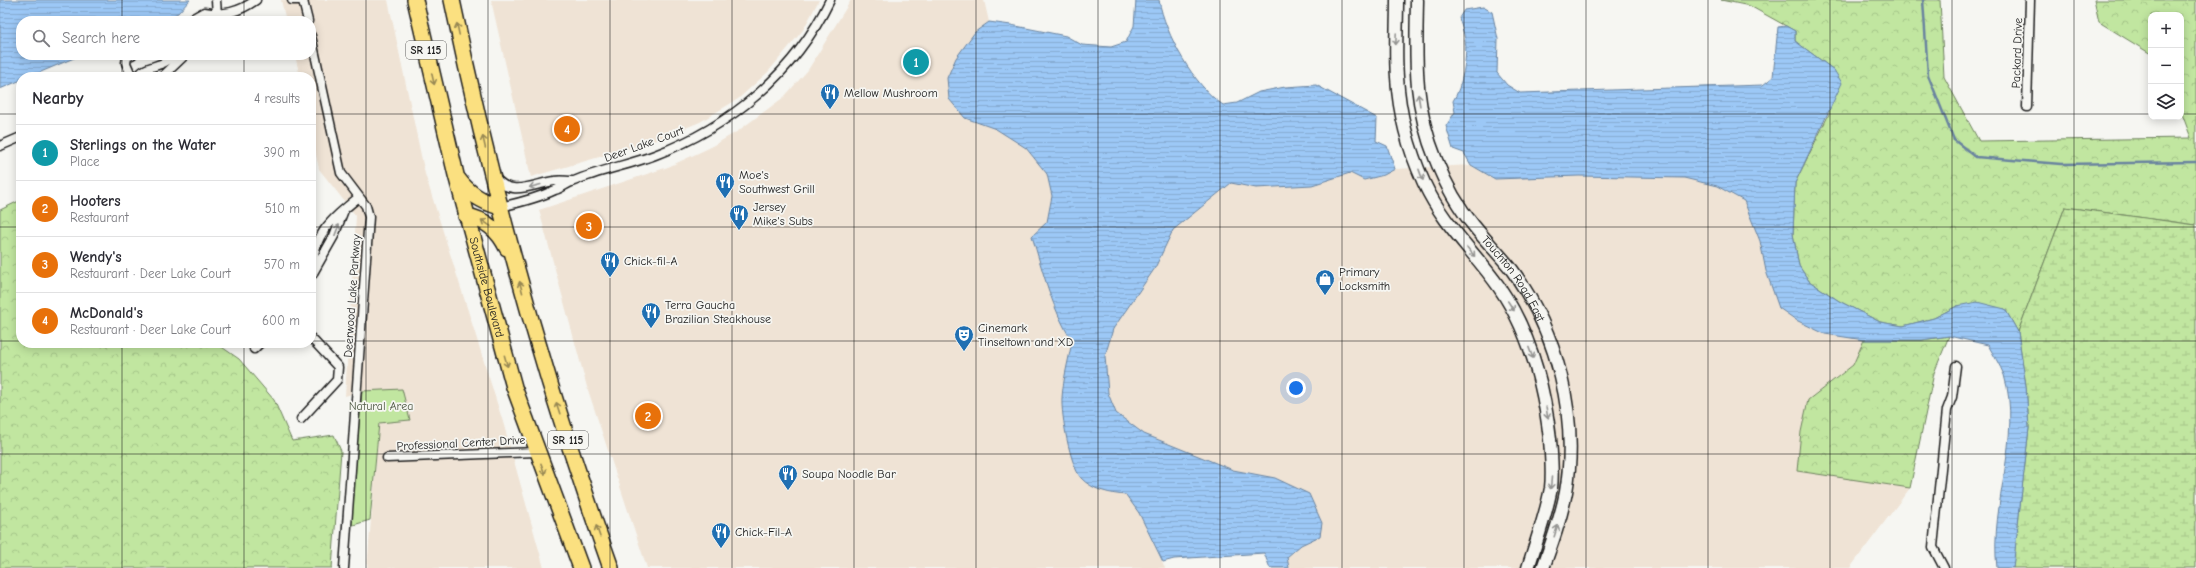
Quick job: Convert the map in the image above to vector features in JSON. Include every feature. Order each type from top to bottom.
[{"type":"highway","name":"Southside Boulevard","points":[[415,0],[466,216],[514,387],[536,452],[581,568]]},
{"type":"highway","name":"SR 115","points":[[452,0],[491,171],[515,263],[555,399],[611,568]]},
{"type":"highway","points":[[456,175],[465,188],[477,198],[500,207]]},
{"type":"highway","points":[[466,216],[482,220],[490,225],[504,242],[515,263]]},
{"type":"street","points":[[214,16],[216,0]]},
{"type":"street","points":[[221,16],[237,11],[256,0]]},
{"type":"street","points":[[292,0],[304,0],[307,16]]},
{"type":"street","name":"Deer Lake Court","points":[[500,207],[553,191],[573,181],[673,148],[699,136],[728,118],[756,97],[790,61],[811,34],[830,0]]},
{"type":"street","name":"Touchton Road East","points":[[1397,0],[1397,77],[1406,132],[1424,182],[1446,222],[1499,287],[1515,312],[1541,382],[1550,437],[1551,487],[1528,568]]},
{"type":"street","name":"Touchton Road East","points":[[1417,0],[1415,66],[1421,113],[1426,134],[1447,184],[1473,225],[1498,252],[1524,288],[1542,323],[1557,361],[1562,382],[1568,419],[1566,490],[1557,529],[1543,568]]},
{"type":"street","name":"Packard Drive","points":[[2027,107],[2030,0]]},
{"type":"street","points":[[196,16],[204,12],[211,16]]},
{"type":"street","name":"Deerwood Lake Parkway","points":[[316,59],[341,173],[366,206],[369,217],[344,568]]},
{"type":"street","points":[[126,60],[126,63],[130,72]]},
{"type":"street","points":[[145,72],[164,60]]},
{"type":"street","points":[[167,72],[180,60]]},
{"type":"street","points":[[0,146],[16,139]]},
{"type":"street","name":"Deer Lake Court","points":[[491,171],[502,185],[513,188],[527,188],[554,181],[573,181]]},
{"type":"street","points":[[316,249],[324,227],[359,197]]},
{"type":"street","points":[[316,269],[329,246],[344,209]]},
{"type":"street","points":[[1459,239],[1473,225]]},
{"type":"street","points":[[318,243],[329,246]]},
{"type":"street","points":[[301,419],[337,380],[338,367],[316,343]]},
{"type":"street","points":[[1537,369],[1557,361]]},
{"type":"street","points":[[1944,568],[1932,547],[1947,410],[1952,398],[1956,366]]},
{"type":"street","points":[[1541,382],[1562,382]]},
{"type":"street","name":"Professional Center Drive","points":[[387,458],[536,452]]},
{"type":"shaded area","points":[[281,0],[388,0],[425,174],[503,422],[544,568],[367,568],[379,423],[410,420],[362,391],[345,396],[356,216],[319,169],[316,155],[316,72],[299,72],[296,60],[316,60],[316,16],[285,16]]},
{"type":"shaded area","points":[[491,0],[819,0],[803,30],[768,72],[738,99],[700,122],[654,141],[531,177]]},
{"type":"shaded area","points":[[851,0],[984,0],[989,22],[975,32],[965,118],[996,129],[1026,148],[1047,174],[1052,196],[1047,222],[1032,236],[1051,296],[1063,326],[1072,341],[1062,399],[1064,428],[1075,462],[1103,490],[1112,494],[1126,494],[1139,513],[1165,568],[647,568],[587,387],[539,210],[668,167],[709,148],[738,131],[784,97],[808,70]]},
{"type":"shaded area","points":[[1471,165],[1495,179],[1579,176],[1684,178],[1717,186],[1744,201],[1760,241],[1766,271],[1779,308],[1825,334],[1864,340],[1853,365],[1808,400],[1801,432],[1797,471],[1910,488],[1850,568],[1289,568],[1287,557],[1301,545],[1320,536],[1275,478],[1233,470],[1186,452],[1144,434],[1116,413],[1108,393],[1105,356],[1113,329],[1155,268],[1173,230],[1231,183],[1256,188],[1312,185],[1350,173],[1364,180],[1384,175],[1395,169]]},
{"type":"green space","points":[[1721,0],[1940,0],[1944,77],[1979,141],[2191,138],[2184,119],[2184,12],[2148,12],[2148,52],[2099,22],[2094,0],[2196,0],[2196,225],[2065,207],[2018,332],[2005,309],[1957,306],[1934,318],[1903,326],[1880,322],[1839,301],[1809,281],[1799,266],[1793,234],[1795,183],[1829,114],[1834,70],[1795,41],[1795,31],[1750,6]]},
{"type":"green space","points":[[16,202],[16,348],[223,348],[239,359],[274,400],[292,441],[334,435],[341,451],[332,568],[0,568],[0,210]]},
{"type":"green space","points":[[2065,207],[2196,225],[2196,568],[2013,568],[2029,428],[2026,386],[2018,332]]},
{"type":"green space","points":[[1949,336],[1934,373],[1910,488],[1797,471],[1801,432],[1808,400],[1853,365],[1864,340],[1922,340]]},
{"type":"green space","name":"Natural Area","points":[[402,389],[410,420],[379,423],[370,520],[350,526],[362,391]]},
{"type":"water","points":[[0,0],[190,0],[178,13],[172,16],[16,16],[16,60],[69,60],[41,72],[16,72],[16,82],[0,89]]},
{"type":"water","points":[[1136,0],[1159,0],[1167,28],[1182,58],[1202,85],[1223,105],[1237,103],[1259,92],[1285,87],[1316,85],[1377,118],[1376,141],[1387,146],[1395,169],[1384,175],[1364,180],[1350,173],[1312,185],[1256,188],[1231,183],[1173,230],[1155,268],[1113,329],[1105,356],[1108,393],[1116,413],[1144,434],[1233,470],[1275,478],[1309,494],[1322,523],[1320,536],[1301,545],[1287,557],[1289,568],[1270,568],[1264,553],[1174,559],[1163,562],[1139,513],[1126,495],[1102,491],[1091,486],[1081,478],[1077,472],[1070,451],[1062,406],[1064,384],[1072,341],[1053,303],[1032,236],[1047,222],[1052,196],[1047,174],[1026,148],[996,129],[965,118],[949,99],[947,78],[956,58],[975,32],[989,22],[1066,36],[1082,45],[1111,47],[1126,42],[1134,26]]},
{"type":"water","points":[[1483,7],[1492,12],[1498,39],[1497,73],[1507,85],[1520,93],[1763,85],[1773,77],[1778,27],[1786,26],[1795,31],[1795,41],[1834,70],[1842,83],[1795,183],[1793,234],[1799,266],[1809,281],[1839,301],[1880,322],[1903,326],[1934,318],[1957,306],[1977,302],[2005,309],[2018,332],[2026,386],[2029,428],[2013,568],[1997,568],[1997,520],[2008,447],[2010,423],[2009,399],[2004,375],[1988,345],[1949,336],[1922,340],[1864,340],[1825,334],[1796,320],[1779,308],[1766,271],[1760,241],[1744,201],[1717,186],[1684,178],[1579,176],[1495,179],[1471,165],[1464,153],[1453,149],[1446,126],[1455,112],[1453,101],[1462,80],[1466,54],[1465,40],[1459,18],[1464,10]]},
{"type":"waterway","points":[[1923,0],[1928,75],[1954,140],[1976,157],[2061,164],[2196,162]]},
{"type":"place","name":"Sterlings on the Water","points":[[916,62]]},
{"type":"place","name":"Mellow Mushroom","points":[[830,110]]},
{"type":"place","name":"McDonald's","points":[[567,129]]},
{"type":"place","name":"Moe's Southwest Grill","points":[[725,199]]},
{"type":"place","name":"Wendy's","points":[[589,226]]},
{"type":"place","name":"Jersey Mike's Subs","points":[[739,231]]},
{"type":"place","name":"Chick-fil-A","points":[[610,278]]},
{"type":"place","name":"Primary Locksmith","points":[[1325,296]]},
{"type":"place","name":"Terra Gaucha Brazilian Steakhouse","points":[[651,329]]},
{"type":"place","name":"Cinemark Tinseltown and XD","points":[[964,352]]},
{"type":"place","name":"Hooters","points":[[648,416]]},
{"type":"place","name":"Soupa Noodle Bar","points":[[788,491]]},
{"type":"place","name":"Chick-Fil-A","points":[[721,549]]}]
